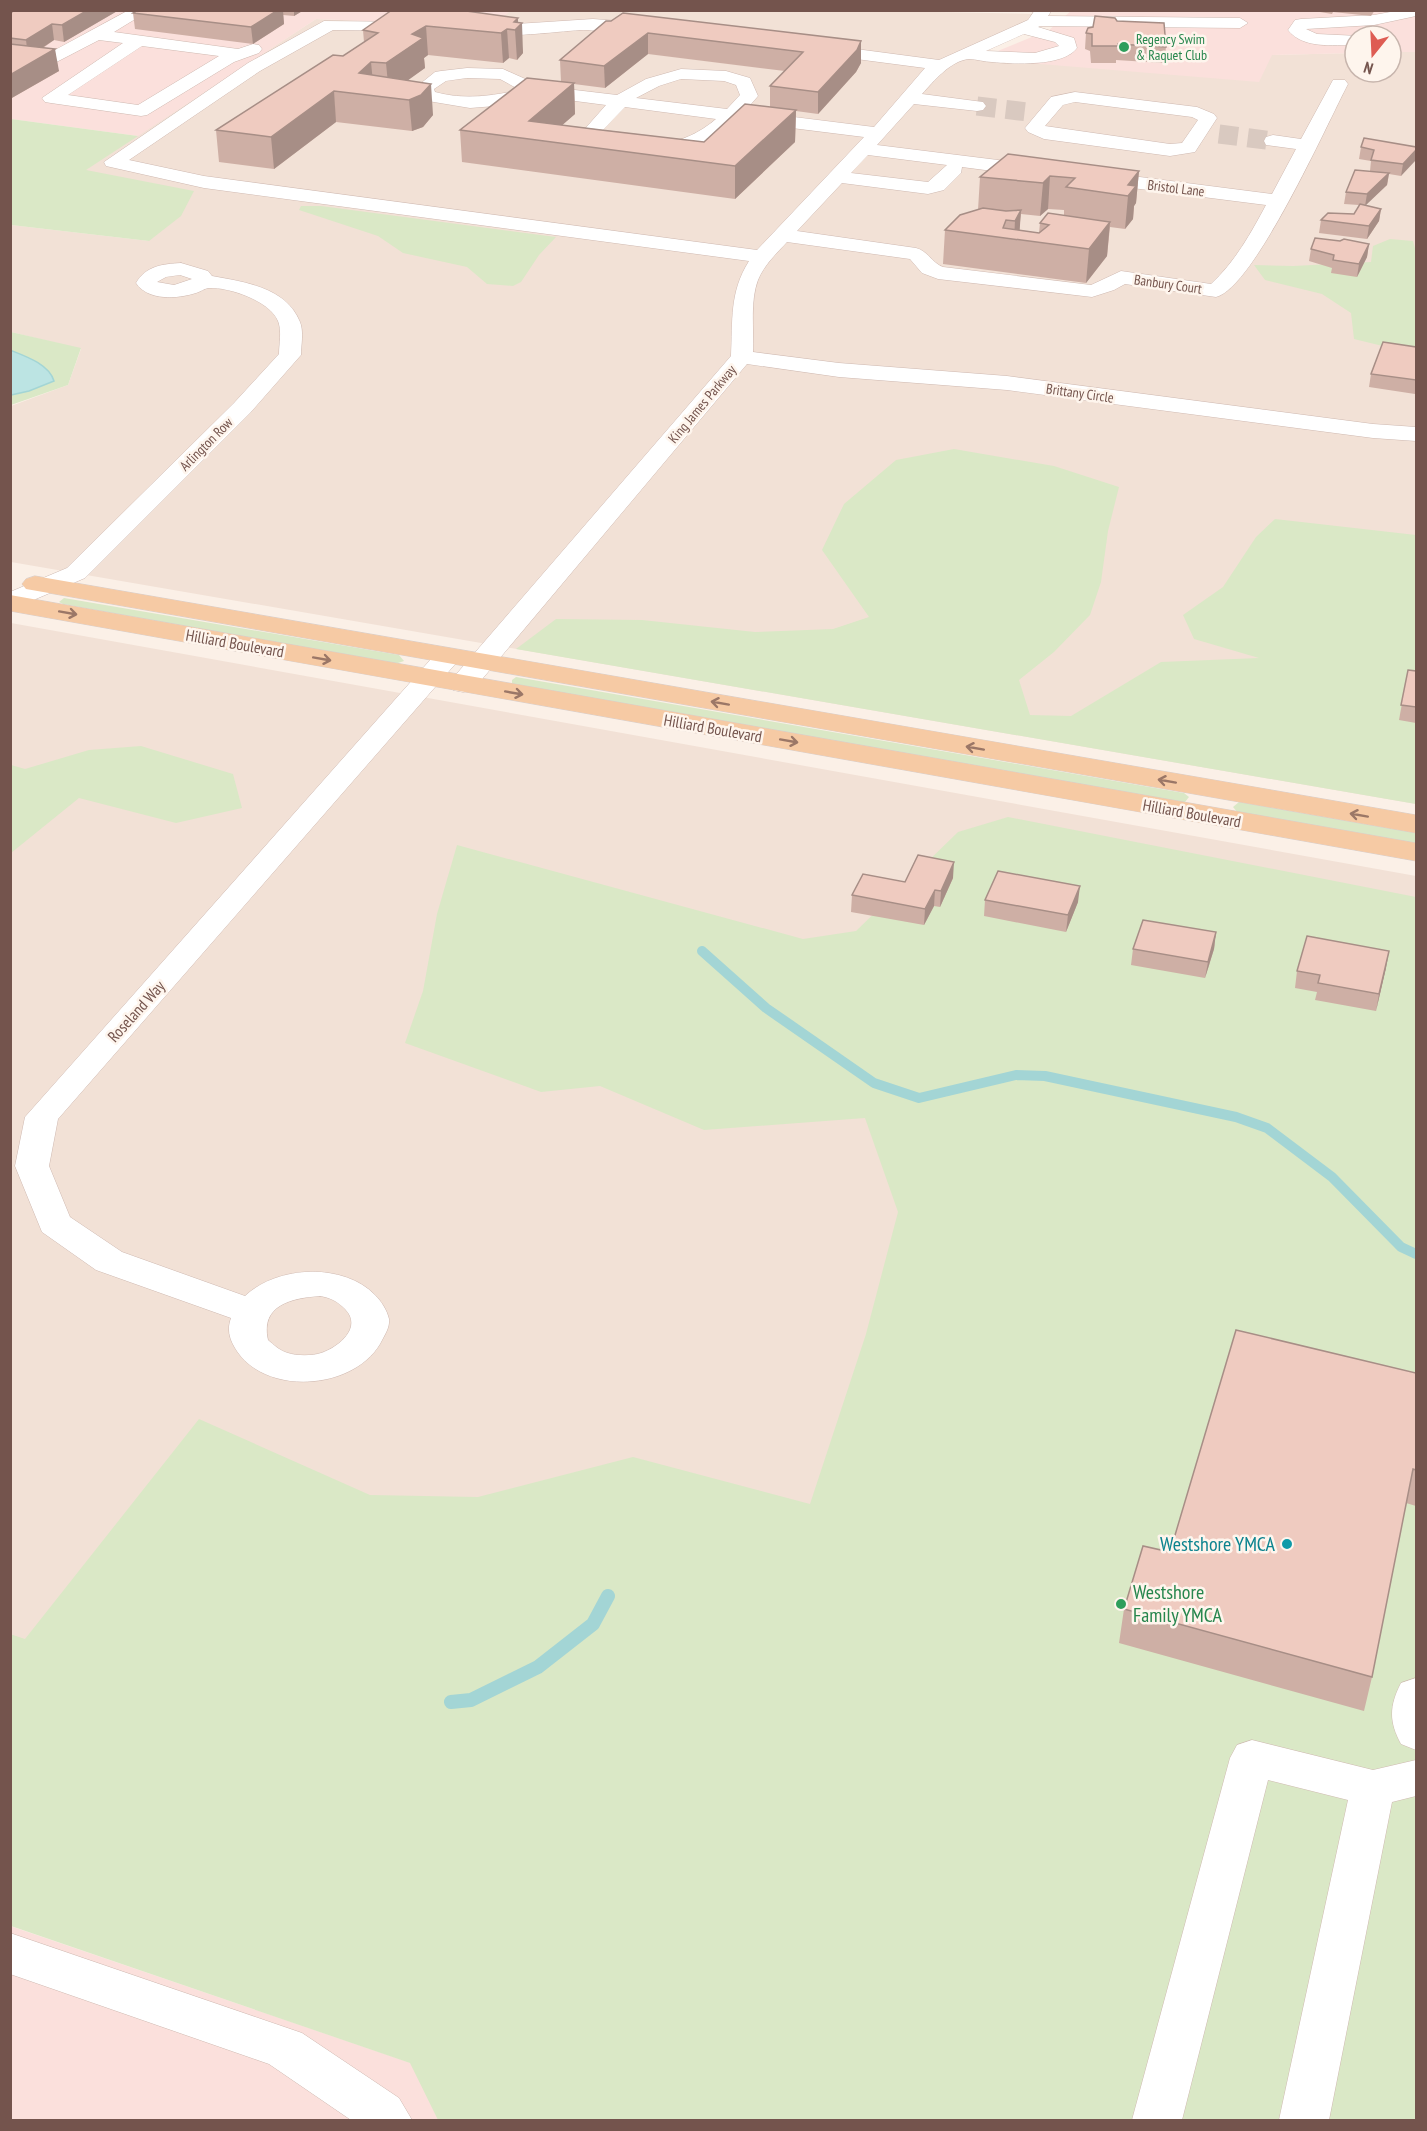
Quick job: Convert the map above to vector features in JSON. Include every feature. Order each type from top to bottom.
[{"type":"main road","name":"Hilliard Boulevard","points":[[10,580],[44,585],[439,667],[463,684],[1416,852]]},
{"type":"main road","name":"Hilliard Boulevard","points":[[10,602],[439,667],[482,662],[1416,824]]},
{"type":"street","points":[[10,59],[43,64],[142,10]]},
{"type":"street","points":[[139,40],[51,98],[141,111],[228,58],[251,50],[320,10]]},
{"type":"street","points":[[366,10],[430,21],[330,25],[254,67],[113,162],[225,185],[762,257]]},
{"type":"street","points":[[1343,40],[1319,40],[1303,36],[1296,30],[1301,24],[1363,22],[1400,17],[1416,11]]},
{"type":"street","points":[[487,18],[462,22],[501,30],[593,24],[665,30]]},
{"type":"street","points":[[1033,20],[1240,23]]},
{"type":"street","points":[[966,54],[998,58],[1044,56],[1063,52],[1068,48],[1068,42],[1033,20]]},
{"type":"street","name":"King James Parkway","points":[[463,684],[742,357],[744,295],[748,279],[762,257],[935,68],[1033,20]]},
{"type":"street","points":[[99,35],[240,54]]},
{"type":"street","points":[[795,46],[940,65]]},
{"type":"street","points":[[537,91],[485,103],[451,103],[428,96],[424,88],[441,76],[467,73],[502,74],[537,91],[877,133]]},
{"type":"street","points":[[681,74],[726,76],[744,82],[749,96],[732,115],[691,145],[659,152],[621,151],[592,144],[592,131],[618,101],[651,81],[681,74]]},
{"type":"street","name":"Banbury Court","points":[[783,235],[916,254],[929,269],[938,273],[1000,282],[1092,291],[1107,286],[1121,277],[1216,291],[1232,276],[1263,230],[1339,84]]},
{"type":"street","points":[[1075,97],[1197,112],[1208,118],[1198,132],[1188,148],[1170,150],[1044,133],[1034,128],[1037,113],[1056,101],[1075,97]]},
{"type":"street","points":[[909,98],[977,106]]},
{"type":"street","points":[[1198,132],[1219,134]]},
{"type":"street","points":[[1273,141],[1307,145]]},
{"type":"street","name":"Bristol Lane","points":[[862,149],[1003,166],[998,176],[1002,180],[1058,178],[1170,187],[1277,200]]},
{"type":"street","points":[[836,177],[928,188],[937,186],[954,169]]},
{"type":"street","points":[[1080,192],[1157,199],[1165,195],[1170,187]]},
{"type":"street","name":"Arlington Row","points":[[10,602],[44,585],[76,573],[242,408],[291,355],[289,323],[281,310],[253,292],[203,281]]},
{"type":"street","name":"Brittany Circle","points":[[742,357],[839,370],[1007,383],[1373,431],[1416,434]]},
{"type":"street","name":"Roseland Way","points":[[253,1312],[109,1261],[55,1224],[32,1166],[42,1117],[439,667]]},
{"type":"street","points":[[1416,1695],[1413,1704],[1416,1732]]},
{"type":"street","points":[[1157,2121],[1252,1758],[1373,1788],[1416,1778]]},
{"type":"street","points":[[1304,2121],[1373,1788]]},
{"type":"street","points":[[10,1953],[285,2048],[382,2114],[387,2121]]},
{"type":"shaded area","points":[[511,10],[826,10],[1041,14],[966,54],[1343,53],[1343,84],[1403,84],[1403,52],[1416,52],[1416,804],[11,562],[11,406],[68,385],[81,349],[11,332],[11,225],[149,241],[85,170],[316,19],[490,26]]},
{"type":"shaded area","points":[[11,11],[511,11],[490,26],[316,19],[138,136],[11,119]]},
{"type":"shaded area","points":[[1071,11],[1416,11],[1416,52],[1403,52],[1403,24],[1343,24],[1343,53],[1272,55],[1259,82],[978,59],[1049,30]]},
{"type":"shaded area","points":[[11,623],[1416,876],[1416,2120],[11,1926]]},
{"type":"shaded area","points":[[10,1926],[411,2063],[578,2120],[11,2120]]},
{"type":"green space","points":[[11,119],[138,136],[86,170],[194,191],[181,216],[149,241],[11,225]]},
{"type":"green space","points":[[301,206],[321,206],[556,237],[539,255],[521,282],[513,286],[487,284],[467,267],[403,253],[378,236],[299,210]]},
{"type":"green space","points":[[1390,239],[1413,241],[1416,252],[1416,350],[1403,351],[1354,339],[1351,313],[1322,294],[1265,280],[1254,265],[1293,266],[1371,262],[1373,246]]},
{"type":"green space","points":[[11,332],[81,348],[68,385],[11,405]]},
{"type":"green space","points":[[954,449],[1054,466],[1119,487],[1108,531],[1101,582],[1090,615],[1054,652],[1019,680],[1030,715],[1071,716],[1161,662],[1259,658],[1194,639],[1183,615],[1223,587],[1256,537],[1275,519],[1416,535],[1416,804],[516,649],[556,619],[642,620],[755,632],[833,629],[869,617],[822,550],[844,504],[896,460]]},
{"type":"green space","points":[[64,598],[399,655],[404,661],[395,664],[59,602]]},
{"type":"green space","points":[[516,677],[1184,793],[1189,797],[1185,802],[1181,802],[515,685],[512,680]]},
{"type":"green space","points":[[141,746],[233,774],[242,808],[176,823],[79,798],[11,853],[11,765],[25,769],[89,750]]},
{"type":"green space","points":[[1239,802],[1416,833],[1416,844],[1238,813],[1233,807]]},
{"type":"green space","points":[[1008,817],[1416,897],[1416,2120],[438,2120],[410,2063],[11,1926],[10,1634],[25,1639],[199,1419],[370,1495],[478,1497],[633,1457],[810,1504],[866,1334],[898,1212],[865,1118],[704,1130],[600,1086],[541,1092],[405,1043],[423,991],[437,914],[457,845],[803,939],[856,931],[958,832]]},
{"type":"water","points":[[10,350],[42,365],[54,381],[11,395]]},
{"type":"building","points":[[15,10],[88,10],[62,25],[52,24],[26,40],[10,38],[10,13]]},
{"type":"building","points":[[138,10],[278,10],[251,27],[133,13]]},
{"type":"building","points":[[392,10],[459,10],[518,18],[514,22],[522,23],[515,30],[507,29],[501,33],[426,26],[412,34],[423,38],[386,63],[371,62],[359,73],[431,84],[421,95],[409,100],[334,91],[271,137],[216,130],[333,55],[343,56],[378,33],[363,30]]},
{"type":"building","points":[[623,13],[861,41],[857,50],[818,92],[770,86],[803,52],[648,33],[604,66],[560,60],[606,21],[611,21]]},
{"type":"building","points":[[1095,16],[1115,18],[1117,21],[1164,23],[1166,47],[1118,44],[1118,46],[1092,46],[1092,34],[1086,33],[1088,28],[1093,27]]},
{"type":"building","points":[[10,44],[55,49],[10,75]]},
{"type":"building","points":[[527,78],[574,83],[529,121],[601,130],[704,142],[745,104],[796,110],[735,166],[460,130]]},
{"type":"building","points":[[1364,138],[1416,147],[1416,150],[1403,164],[1371,160],[1374,150],[1361,147]]},
{"type":"building","points":[[1008,154],[1139,171],[1128,185],[1136,186],[1128,196],[1066,187],[1075,178],[1050,176],[1043,183],[980,177]]},
{"type":"building","points":[[1355,170],[1389,173],[1367,194],[1346,192]]},
{"type":"building","points":[[1360,204],[1381,209],[1369,226],[1321,220],[1328,213],[1354,214]]},
{"type":"building","points":[[983,208],[1021,210],[1015,221],[1006,220],[1003,228],[1039,233],[1049,225],[1040,223],[1048,213],[1110,222],[1089,249],[945,230],[960,215]]},
{"type":"building","points":[[1315,238],[1340,241],[1344,239],[1369,244],[1359,264],[1333,260],[1334,255],[1311,249]]},
{"type":"building","points":[[1383,342],[1416,347],[1416,380],[1371,374]]},
{"type":"building","points":[[1408,670],[1416,671],[1416,707],[1401,705]]},
{"type":"building","points":[[918,855],[954,862],[941,891],[935,890],[925,909],[852,895],[863,874],[905,882]]},
{"type":"building","points":[[998,871],[1080,886],[1068,915],[985,900]]},
{"type":"building","points":[[1143,920],[1216,932],[1208,962],[1133,949]]},
{"type":"building","points":[[1307,936],[1389,951],[1379,994],[1318,983],[1320,975],[1297,971]]},
{"type":"building","name":"Westshore YMCA","points":[[1236,1330],[1416,1373],[1416,1470],[1413,1469],[1372,1677],[1124,1609],[1143,1546],[1170,1552]]},
{"type":"waterway","points":[[702,951],[766,1008],[874,1083],[919,1098],[1016,1075],[1045,1076],[1236,1117],[1267,1128],[1332,1177],[1401,1247],[1416,1254]]},
{"type":"waterway","points":[[451,1702],[471,1700],[538,1667],[593,1624],[608,1596]]},
{"type":"tunnel","points":[[977,106],[1028,112]]},
{"type":"tunnel","points":[[1219,134],[1273,141]]},
{"type":"place","name":"Regency Swim & Raquet Club","points":[[1124,47]]},
{"type":"place","name":"Westshore YMCA","points":[[1287,1544]]},
{"type":"place","name":"Westshore Family YMCA","points":[[1121,1604]]}]
